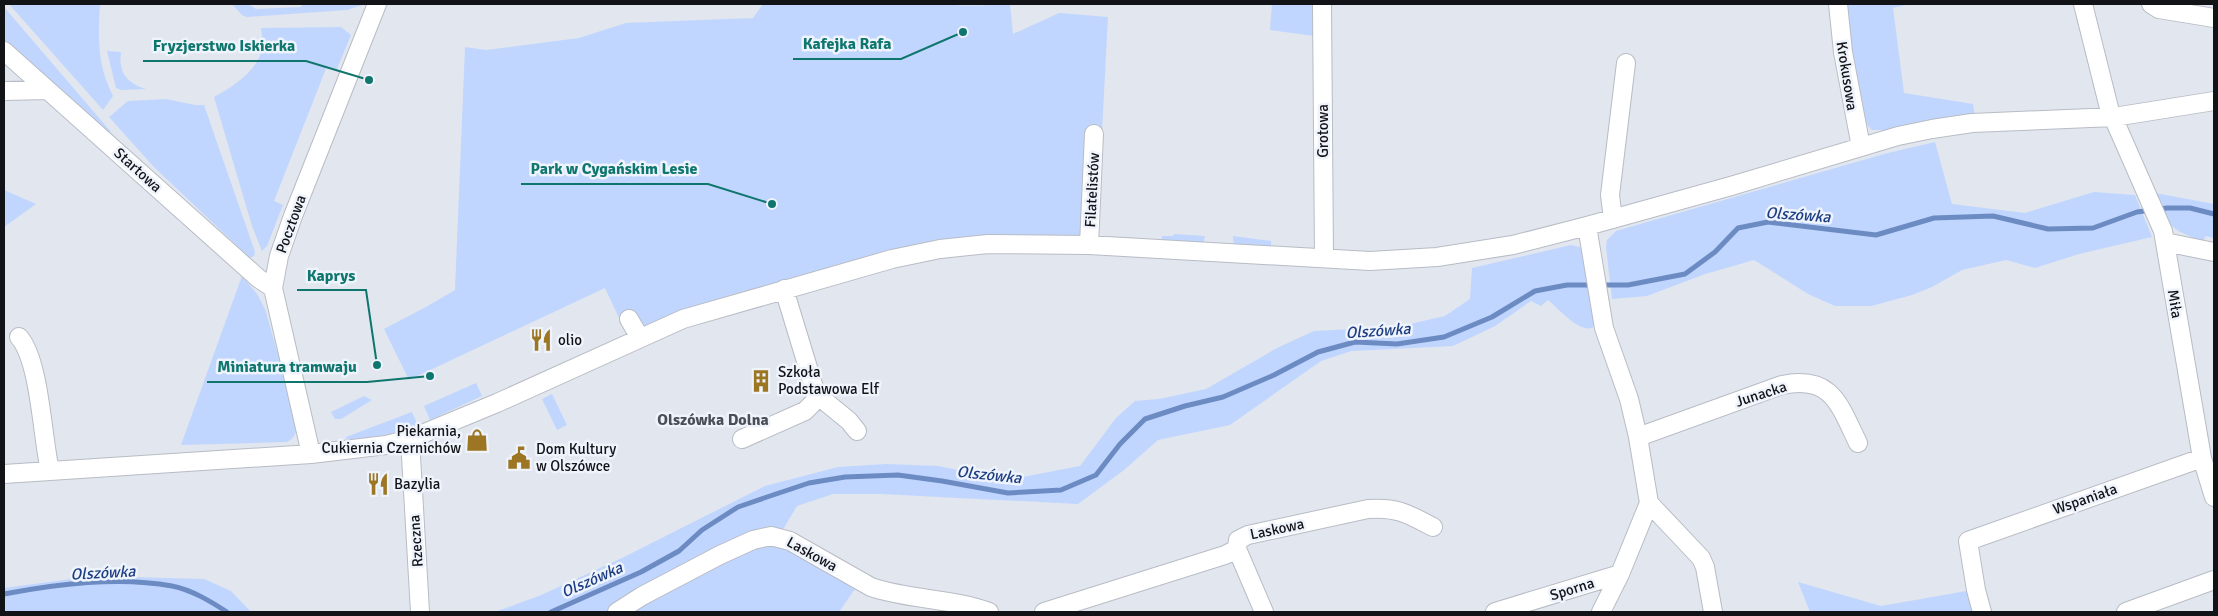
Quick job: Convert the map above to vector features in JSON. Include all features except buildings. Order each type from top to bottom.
[{"type":"street","name":"Pocztowa","points":[[311,454],[273,288],[279,256],[293,216],[377,4]]},
{"type":"street","name":"Grotowa","points":[[1322,4],[1324,258]]},
{"type":"street","name":"Krokusowa","points":[[1838,4],[1843,52],[1861,147]]},
{"type":"street","points":[[2083,4],[2109,108],[2114,117]]},
{"type":"street","points":[[2151,4],[2159,9],[2214,18]]},
{"type":"street","name":"Startowa","points":[[4,51],[258,278],[273,288]]},
{"type":"street","points":[[1613,219],[1610,195],[1626,63]]},
{"type":"street","points":[[4,91],[47,90]]},
{"type":"street","points":[[4,474],[311,454],[386,445],[410,439],[497,403],[683,319],[784,289],[940,249],[988,244],[1089,246],[1324,258],[1404,260],[1444,256],[1514,244],[1587,226],[1915,132],[1972,123],[2114,117],[2214,101]]},
{"type":"street","name":"Miła","points":[[2114,117],[2164,236],[2180,340],[2202,458],[2214,497]]},
{"type":"street","name":"Filatelistów","points":[[1089,246],[1094,134]]},
{"type":"street","points":[[1587,226],[1607,341],[1624,381],[1638,437],[1649,503],[1701,558],[1706,567],[1713,612]]},
{"type":"street","points":[[2164,236],[2214,252]]},
{"type":"street","points":[[742,439],[805,411],[814,401],[816,394],[784,289]]},
{"type":"street","points":[[629,319],[640,338]]},
{"type":"street","points":[[19,337],[26,345],[36,378],[44,446],[50,471]]},
{"type":"street","name":"Junacka","points":[[1638,437],[1782,385],[1797,382],[1808,383],[1828,390],[1840,406],[1858,443]]},
{"type":"street","points":[[816,394],[849,421],[857,431]]},
{"type":"street","name":"Rzeczna","points":[[410,439],[420,611]]},
{"type":"street","name":"Wspaniała","points":[[1982,612],[1976,590],[1968,541],[2202,458]]},
{"type":"street","name":"Sporna","points":[[1601,612],[1620,574],[1649,503]]},
{"type":"street","name":"Laskowa","points":[[1044,612],[1237,549],[1238,540],[1248,535],[1368,509],[1396,509],[1433,527]]},
{"type":"street","name":"Laskowa","points":[[617,612],[642,596],[720,555],[753,540],[771,536],[790,541],[871,588],[935,599],[989,612]]},
{"type":"street","points":[[1237,549],[1264,612]]},
{"type":"street","name":"Sporna","points":[[1495,612],[1620,574]]},
{"type":"street","points":[[2126,612],[2214,580]]},
{"type":"shaded area","points":[[9,4],[100,4],[101,62],[113,96],[103,110]]},
{"type":"shaded area","points":[[232,4],[248,4],[256,9],[301,7],[303,4],[365,4],[347,10],[247,17],[242,15]]},
{"type":"shaded area","points":[[763,4],[950,4],[972,6],[1010,4],[1013,34],[1059,13],[1108,17],[1102,131],[1089,130],[1083,231],[1077,237],[988,235],[917,244],[730,295],[627,335],[605,288],[409,380],[384,329],[455,290],[465,47],[486,50],[579,38],[626,23],[753,18]]},
{"type":"shaded area","points":[[1272,4],[1318,4],[1314,36],[1270,30]]},
{"type":"shaded area","points":[[1844,4],[1910,4],[1893,8],[1904,93],[1973,104],[1975,118],[1884,134],[1882,130],[1872,130],[1867,125]]},
{"type":"shaded area","points":[[4,7],[111,132],[108,135],[4,41]]},
{"type":"shaded area","points":[[341,27],[351,35],[337,69],[327,66],[274,201],[283,205],[267,246],[262,251],[252,226],[214,97],[244,77],[256,64],[262,48],[261,28]]},
{"type":"shaded area","points":[[107,51],[121,52],[121,65],[125,76],[134,84],[146,89],[121,90],[116,88]]},
{"type":"shaded area","points":[[166,99],[204,105],[255,252],[254,256],[250,258],[154,167],[109,117],[128,101]]},
{"type":"shaded area","points":[[1935,142],[1952,204],[2025,213],[2094,192],[2135,195],[2152,237],[2079,254],[2035,268],[2006,260],[1962,270],[1932,287],[1912,295],[1871,306],[1835,306],[1808,294],[1754,260],[1705,274],[1647,296],[1612,299],[1606,247],[1607,240],[1616,231],[1884,154]]},
{"type":"shaded area","points":[[4,190],[36,204],[4,227]]},
{"type":"shaded area","points":[[2155,193],[2214,204],[2214,238],[2206,236],[2203,241],[2176,229],[2167,219]]},
{"type":"shaded area","points":[[1174,234],[1205,236],[1203,244],[1161,242],[1162,236],[1173,236]]},
{"type":"shaded area","points":[[1233,236],[1271,241],[1271,248],[1234,246]]},
{"type":"shaded area","points":[[1571,245],[1580,247],[1584,253],[1594,326],[1592,328],[1581,327],[1548,300],[1541,306],[1531,301],[1495,326],[1453,346],[1351,351],[1321,361],[1230,425],[1158,440],[1124,470],[1078,504],[881,494],[833,494],[797,506],[782,531],[612,612],[495,612],[539,596],[622,558],[765,486],[838,467],[886,464],[938,466],[1007,480],[1080,466],[1116,418],[1135,401],[1159,399],[1206,389],[1277,348],[1314,331],[1397,327],[1445,316],[1470,299],[1472,268]]},
{"type":"shaded area","points":[[242,276],[257,294],[265,309],[295,415],[296,432],[287,442],[181,445]]},
{"type":"shaded area","points":[[476,383],[482,396],[430,420],[424,406]]},
{"type":"shaded area","points":[[552,394],[567,425],[557,430],[542,399]]},
{"type":"shaded area","points":[[364,396],[372,400],[341,419],[335,419],[331,412]]},
{"type":"shaded area","points":[[412,412],[418,426],[395,433],[350,441],[346,440],[346,437]]},
{"type":"shaded area","points":[[779,541],[857,586],[839,612],[623,612],[720,559]]},
{"type":"shaded area","points":[[94,576],[204,579],[231,591],[251,612],[4,612],[4,588]]},
{"type":"shaded area","points":[[1798,582],[1881,606],[1972,590],[1977,612],[1810,612]]},
{"type":"waterway","name":"Olszówka","points":[[551,612],[641,572],[679,551],[702,530],[738,507],[809,483],[845,477],[898,475],[1008,493],[1061,490],[1096,475],[1120,444],[1145,419],[1185,406],[1223,397],[1274,375],[1318,352],[1355,342],[1397,344],[1444,337],[1492,317],[1535,291],[1567,285],[1628,285],[1685,274],[1715,252],[1738,228],[1768,222],[1876,235],[1934,218],[1993,216],[2048,229],[2093,228],[2137,212],[2167,208],[2190,208],[2214,214]]},
{"type":"waterway","name":"Olszówka","points":[[4,594],[88,582],[151,583],[187,590],[227,612]]},
{"type":"place","name":"Kafejka Rafa","points":[[963,32]]},
{"type":"place","name":"Fryzjerstwo Iskierka","points":[[369,80]]},
{"type":"place","name":"Park w Cygańskim Lesie","points":[[772,204]]},
{"type":"place","name":"olio","points":[[541,340]]},
{"type":"place","name":"Kaprys","points":[[377,365]]},
{"type":"place","name":"Miniatura tramwaju","points":[[430,376]]},
{"type":"place","name":"Szkoła Podstawowa Elf","points":[[761,381]]},
{"type":"place","name":"Piekarnia, Cukiernia Czernichów","points":[[477,440]]},
{"type":"place","name":"Dom Kultury w Olszówce","points":[[519,458]]},
{"type":"place","name":"Bazylia","points":[[378,484]]},
{"type":"district","name":"Olszówka Dolna","points":[[713,420]]}]
